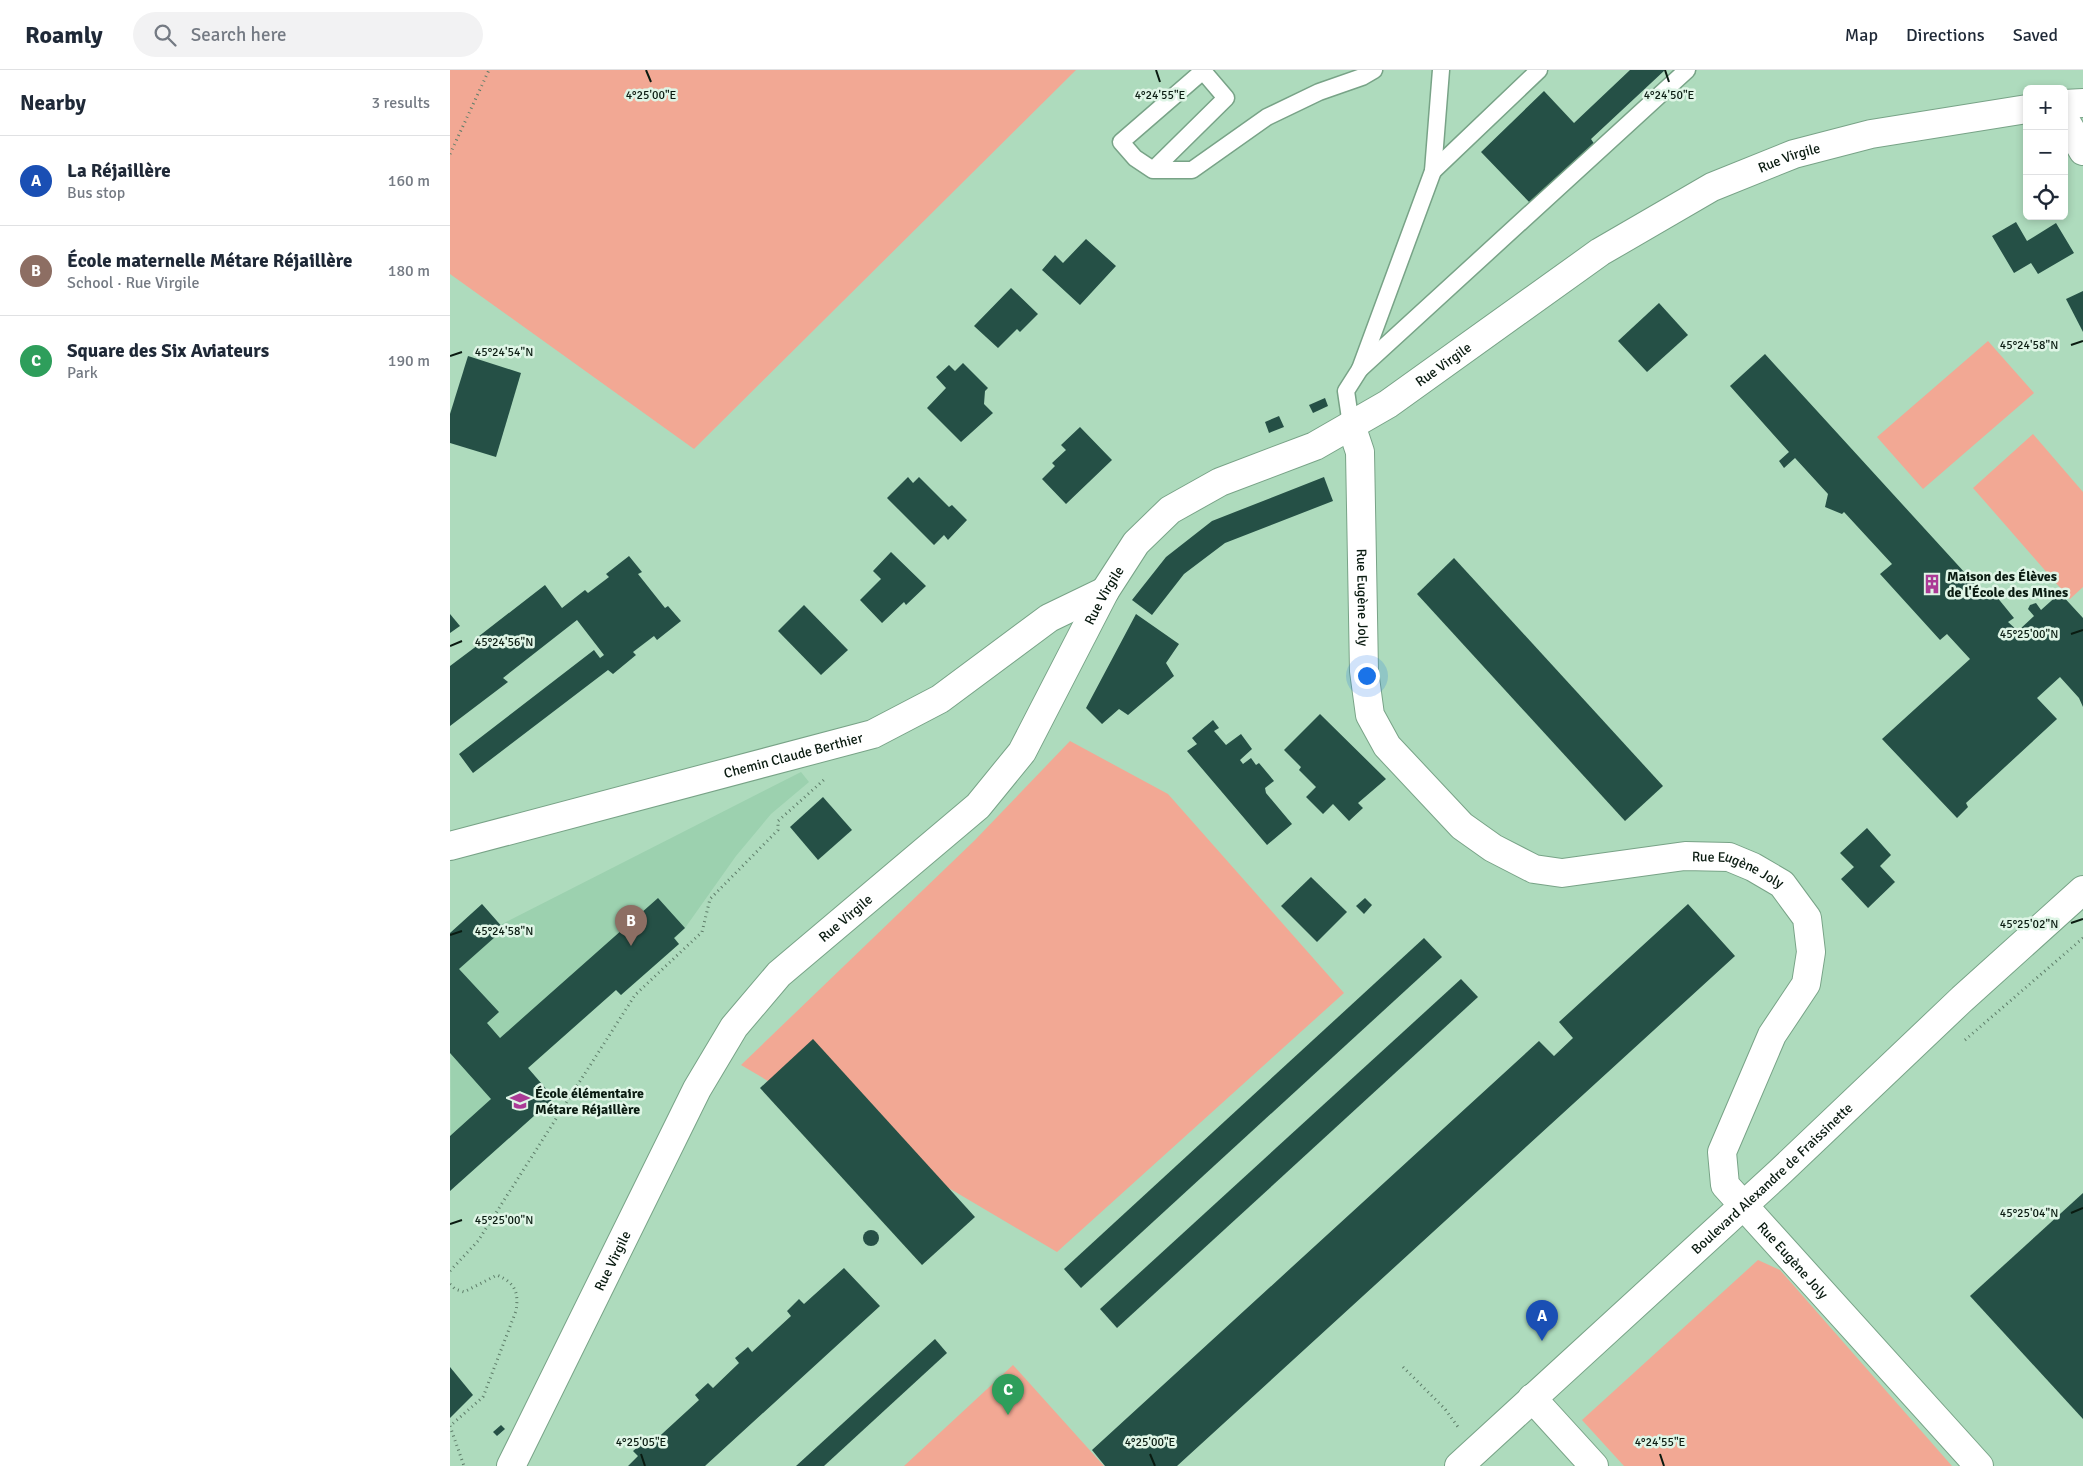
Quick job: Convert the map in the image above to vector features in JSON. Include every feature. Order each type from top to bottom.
[{"type":"street","points":[[2068,104],[2083,103]]},
{"type":"street","name":"Rue Virgile","points":[[511,1466],[697,1089],[734,1027],[779,974],[978,806],[1022,752],[1104,591],[1136,543],[1170,510],[1220,482],[1315,446],[1388,404],[1600,252],[1712,187],[1794,154],[1872,134],[2023,110]]},
{"type":"street","points":[[2068,125],[2083,151]]},
{"type":"street","name":"Rue Eugène Joly","points":[[1351,425],[1360,452],[1364,671],[1370,715],[1387,746],[1462,826],[1493,848],[1534,869],[1562,873],[1685,856],[1729,857],[1753,867],[1782,884],[1807,918],[1811,952],[1806,984],[1772,1035],[1722,1152],[1725,1185],[1980,1466]]},
{"type":"street","name":"Chemin Claude Berthier","points":[[450,846],[873,734],[940,699],[1049,618],[1104,591]]},
{"type":"street","name":"Boulevard Alexandre de Fraissinette","points":[[1460,1466],[1743,1206],[1962,999],[2083,890]]},
{"type":"street","points":[[1532,1398],[1594,1466]]},
{"type":"lane","points":[[1153,170],[1226,98],[1203,71],[1121,142],[1135,158],[1153,170],[1192,170],[1268,117],[1319,92],[1362,77],[1374,70]]},
{"type":"lane","points":[[1351,425],[1346,391],[1360,370],[1433,171],[1441,70]]},
{"type":"lane","points":[[1433,171],[1538,70]]},
{"type":"lane","points":[[1360,370],[1688,70]]},
{"type":"path","points":[[450,154],[489,70]]},
{"type":"path","points":[[450,1271],[478,1241],[635,995],[702,932],[710,899],[778,830],[778,821],[829,774]]},
{"type":"path","points":[[450,1284],[456,1290],[464,1292],[497,1275],[514,1286],[518,1298],[516,1311],[483,1398],[450,1426],[464,1466]]},
{"type":"path","points":[[1403,1367],[1445,1409]]},
{"type":"shaded area","points":[[450,70],[1076,70],[694,449],[450,274]]},
{"type":"shaded area","points":[[1988,341],[2034,393],[1923,489],[1877,437]]},
{"type":"shaded area","points":[[2033,434],[2083,492],[2083,587],[2070,599],[1973,488]]},
{"type":"shaded area","points":[[1070,741],[1168,794],[1344,993],[1057,1252],[741,1065],[975,840]]},
{"type":"shaded area","points":[[801,772],[809,782],[771,814],[736,856],[685,928],[675,938],[679,944],[621,995],[616,990],[528,1068],[554,1098],[451,1190],[450,933],[482,904],[500,925]]},
{"type":"shaded area","points":[[1758,1260],[1780,1270],[1952,1466],[1624,1466],[1582,1420]]},
{"type":"shaded area","points":[[1013,1365],[1104,1466],[904,1466]]},
{"type":"building","points":[[1630,70],[1665,70],[1591,139],[1595,145],[1532,205],[1481,152],[1544,91],[1574,123]]},
{"type":"building","points":[[2016,222],[2027,241],[2056,223],[2074,253],[2038,274],[2031,263],[2014,273],[1992,236]]},
{"type":"building","points":[[1086,239],[1116,266],[1080,305],[1042,270],[1055,255],[1063,263]]},
{"type":"building","points":[[1011,288],[1038,314],[1020,332],[1017,329],[998,348],[974,326]]},
{"type":"building","points":[[2083,291],[2083,332],[2066,299]]},
{"type":"building","points":[[1659,303],[1688,335],[1647,372],[1618,341]]},
{"type":"building","name":"Maison des Élèves de l'École des Mines","points":[[1765,354],[1987,597],[1992,591],[2014,618],[2008,622],[2018,631],[2034,616],[2028,609],[2030,605],[2036,603],[2041,610],[2060,593],[2083,618],[2083,707],[2079,698],[2060,677],[2037,698],[2057,719],[1966,803],[1968,807],[1957,818],[1882,739],[1970,659],[1947,634],[1940,640],[1880,574],[1892,564],[1844,512],[1842,514],[1825,507],[1828,494],[1795,458],[1784,468],[1779,461],[1789,452],[1730,386]]},
{"type":"building","points":[[468,356],[521,373],[496,457],[450,443],[450,414]]},
{"type":"building","points":[[963,363],[988,388],[985,391],[984,404],[993,413],[961,442],[927,408],[946,388],[936,377],[949,365],[955,371]]},
{"type":"building","points":[[1325,398],[1328,406],[1313,413],[1309,405]]},
{"type":"building","points":[[1279,416],[1284,427],[1269,433],[1265,422]]},
{"type":"building","points":[[1080,427],[1112,460],[1066,504],[1042,479],[1055,466],[1052,463],[1066,450],[1061,445]]},
{"type":"building","points":[[908,477],[913,483],[919,477],[949,507],[952,505],[967,520],[948,540],[944,535],[934,545],[887,498]]},
{"type":"building","points":[[1324,477],[1333,501],[1225,543],[1184,574],[1152,615],[1132,600],[1166,557],[1212,521]]},
{"type":"building","points":[[891,552],[926,586],[906,605],[904,602],[882,623],[860,600],[881,579],[873,571]]},
{"type":"building","points":[[629,556],[642,572],[638,574],[665,608],[668,606],[681,621],[657,640],[654,636],[633,652],[636,655],[613,674],[608,670],[473,773],[459,754],[594,650],[600,658],[604,655],[577,620],[503,678],[508,682],[450,726],[450,666],[478,645],[474,640],[545,585],[562,608],[585,590],[588,593],[609,577],[606,574]]},
{"type":"building","points":[[1454,558],[1663,786],[1625,821],[1417,594]]},
{"type":"building","points":[[804,605],[848,650],[821,675],[778,631]]},
{"type":"building","points":[[450,614],[460,626],[450,633]]},
{"type":"building","points":[[1136,614],[1179,644],[1166,663],[1174,676],[1128,715],[1119,709],[1102,724],[1086,708]]},
{"type":"building","points":[[1320,714],[1386,779],[1358,803],[1363,808],[1349,821],[1333,804],[1323,814],[1306,797],[1316,787],[1299,770],[1301,767],[1284,750]]},
{"type":"building","points":[[1213,720],[1219,728],[1214,731],[1226,745],[1241,734],[1252,749],[1240,760],[1243,764],[1251,758],[1256,765],[1259,763],[1274,781],[1265,788],[1266,793],[1292,824],[1267,845],[1187,751],[1197,744],[1192,738]]},
{"type":"building","points":[[823,797],[852,830],[818,860],[790,827]]},
{"type":"building","points":[[1867,828],[1891,855],[1880,866],[1895,882],[1868,908],[1841,879],[1854,867],[1840,853]]},
{"type":"building","points":[[1311,877],[1347,912],[1317,942],[1281,906]]},
{"type":"building","points":[[658,898],[685,928],[674,938],[679,944],[621,995],[616,990],[528,1068],[554,1098],[450,1191],[450,1136],[491,1099],[450,1053],[450,933],[482,904],[504,929],[459,969],[499,1012],[487,1023],[500,1038]]},
{"type":"building","points":[[1365,898],[1372,905],[1364,914],[1356,906]]},
{"type":"building","points":[[1688,904],[1735,956],[1177,1466],[1105,1466],[1092,1450],[1539,1041],[1554,1056],[1573,1038],[1559,1022]]},
{"type":"building","points":[[1424,938],[1442,957],[1081,1288],[1064,1269]]},
{"type":"building","points":[[1461,979],[1478,997],[1117,1328],[1100,1309]]},
{"type":"building","points":[[813,1039],[975,1217],[922,1265],[760,1088]]},
{"type":"building","points":[[2083,1193],[2083,1419],[1970,1296]]},
{"type":"building","points":[[871,1230],[877,1232],[879,1238],[877,1244],[871,1246],[865,1244],[863,1238],[865,1232]]},
{"type":"building","points":[[844,1268],[880,1306],[705,1466],[628,1466],[638,1456],[633,1451],[647,1439],[651,1444],[699,1400],[695,1395],[708,1383],[713,1388],[739,1363],[735,1358],[748,1347],[752,1352],[791,1316],[787,1311],[799,1299],[804,1304]]},
{"type":"building","points":[[935,1339],[947,1353],[824,1466],[796,1466]]},
{"type":"building","points":[[450,1367],[473,1395],[450,1418]]},
{"type":"building","points":[[501,1425],[505,1429],[497,1436],[493,1432]]},
{"type":"place","name":"Maison des Élèves de l'École des Mines","points":[[1932,584]]},
{"type":"place","name":"École maternelle Métare Réjaillère","points":[[631,946]]},
{"type":"place","name":"École élémentaire Métare Réjaillère","points":[[520,1101]]},
{"type":"place","name":"La Réjaillère","points":[[1542,1341]]},
{"type":"place","name":"Square des Six Aviateurs","points":[[1008,1415]]}]
